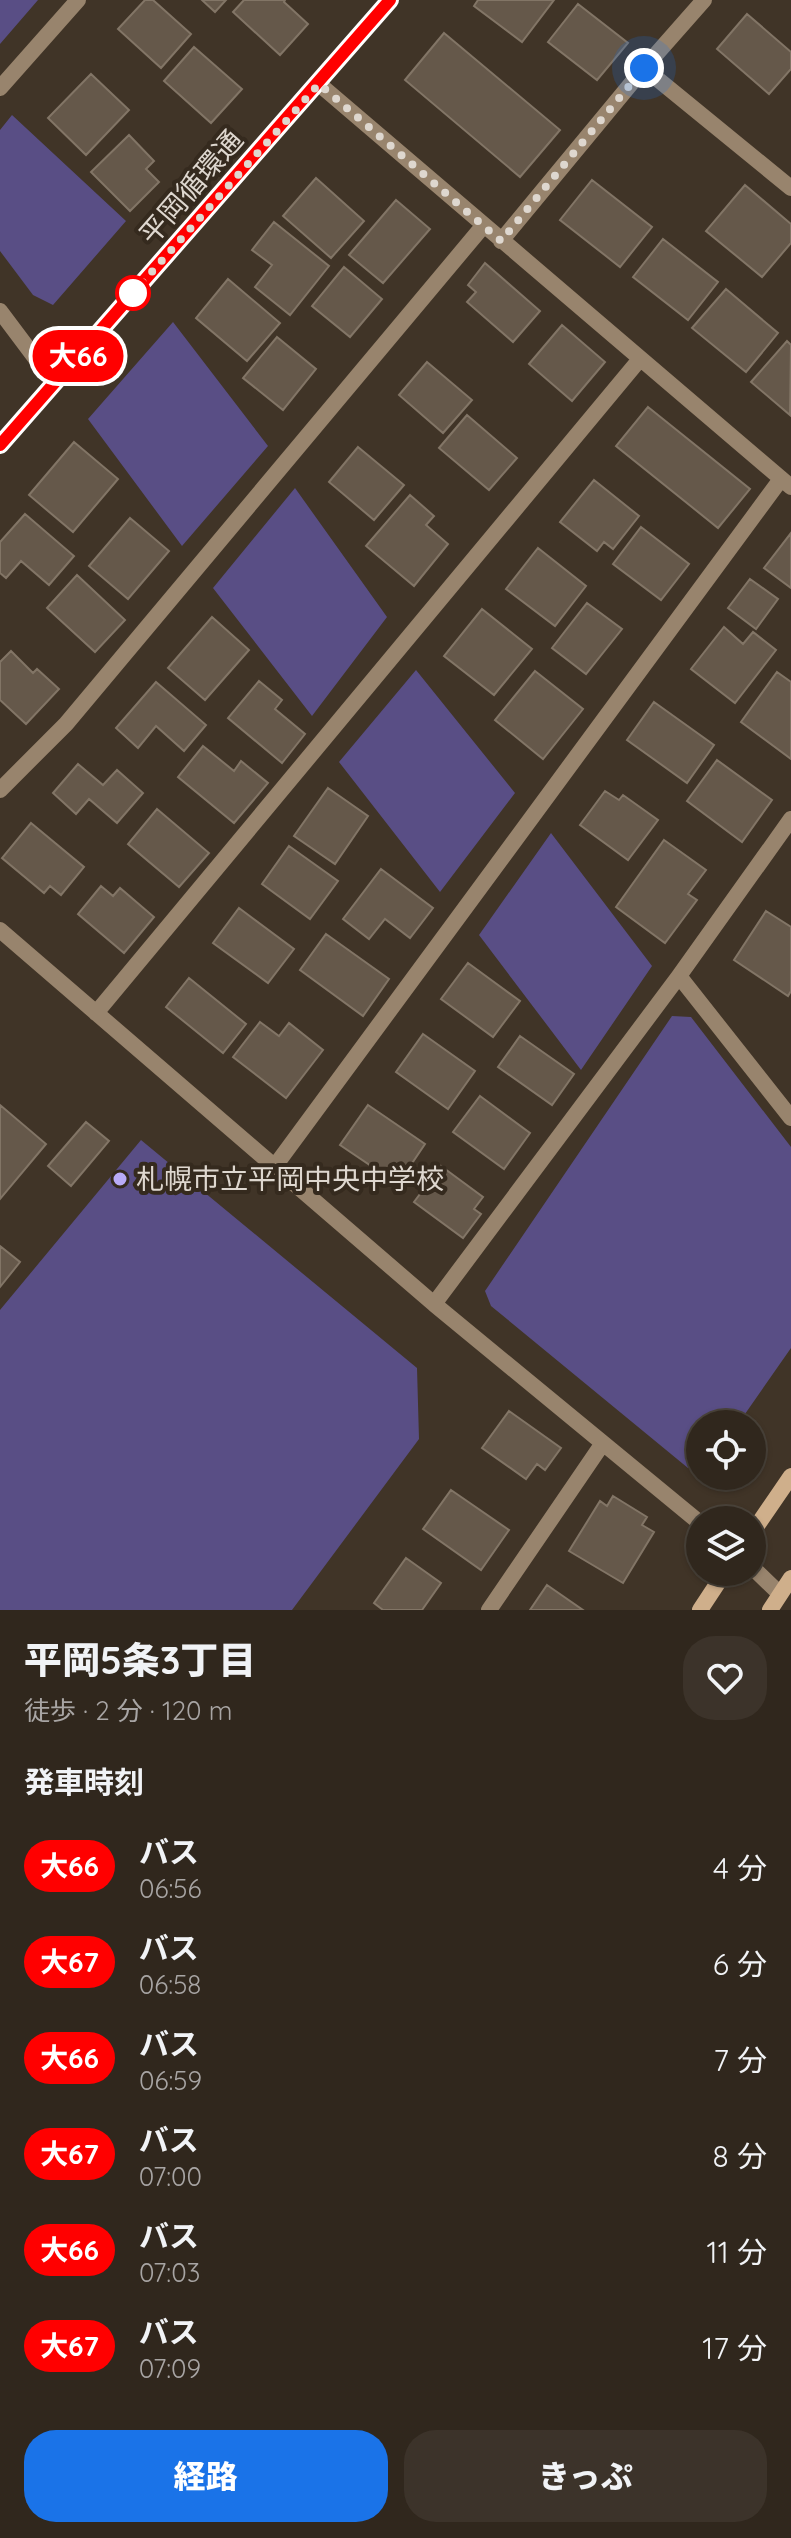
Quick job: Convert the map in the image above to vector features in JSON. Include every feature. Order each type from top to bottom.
[{"type":"main road","points":[[766,1513],[791,1476]]},
{"type":"main road","points":[[770,1610],[791,1578]]},
{"type":"main road","points":[[700,1610],[716,1586]]},
{"type":"street","points":[[0,88],[78,0]]},
{"type":"street","name":"平岡循環通","points":[[0,445],[390,0]]},
{"type":"street","points":[[501,241],[704,0]]},
{"type":"street","points":[[644,68],[791,188]]},
{"type":"street","points":[[275,1166],[786,483],[319,84]]},
{"type":"street","points":[[0,790],[66,724],[484,225]]},
{"type":"street","points":[[0,311],[54,383]]},
{"type":"street","points":[[96,1013],[640,359]]},
{"type":"street","points":[[434,1304],[679,976],[791,819]]},
{"type":"street","points":[[0,930],[434,1304],[686,1511]]},
{"type":"street","points":[[679,976],[791,1118]]},
{"type":"street","points":[[489,1610],[603,1443]]},
{"type":"street","points":[[766,1580],[780,1594]]},
{"type":"shaded area","points":[[0,0],[38,0],[0,44]]},
{"type":"shaded area","points":[[12,115],[126,221],[53,305],[33,295],[0,251],[0,130]]},
{"type":"shaded area","points":[[173,322],[268,446],[182,546],[88,419]]},
{"type":"shaded area","points":[[295,488],[387,617],[312,716],[213,588]]},
{"type":"shaded area","points":[[416,670],[515,793],[440,892],[339,762]]},
{"type":"shaded area","points":[[551,833],[652,966],[581,1070],[479,935]]},
{"type":"shaded area","points":[[672,1016],[691,1017],[791,1147],[791,1348],[748,1410],[686,1410],[686,1466],[491,1306],[485,1291]]},
{"type":"shaded area","name":"札幌市立平岡中央中学校","points":[[141,1140],[417,1368],[419,1439],[292,1610],[0,1610],[0,1310]]},
{"type":"building","points":[[145,0],[153,0],[191,34],[161,68],[118,29]]},
{"type":"building","points":[[202,0],[226,0],[215,12]]},
{"type":"building","points":[[244,0],[285,0],[308,24],[280,55],[233,12]]},
{"type":"building","points":[[478,0],[554,0],[522,42],[474,6]]},
{"type":"building","points":[[578,4],[628,43],[597,80],[548,42]]},
{"type":"building","points":[[747,14],[791,52],[791,69],[769,94],[717,49]]},
{"type":"building","points":[[444,33],[560,130],[520,177],[405,80]]},
{"type":"building","points":[[194,47],[242,89],[211,123],[164,81]]},
{"type":"building","points":[[91,74],[129,110],[86,155],[48,118]]},
{"type":"building","points":[[129,135],[154,161],[146,169],[159,182],[130,211],[91,172]]},
{"type":"building","points":[[316,178],[364,221],[331,258],[283,216]]},
{"type":"building","points":[[592,180],[652,227],[620,267],[560,220]]},
{"type":"building","points":[[745,185],[791,224],[791,243],[762,277],[706,231]]},
{"type":"building","points":[[396,200],[430,229],[383,283],[349,255]]},
{"type":"building","points":[[274,222],[329,266],[290,315],[255,287],[272,265],[252,250]]},
{"type":"building","points":[[663,239],[718,282],[688,320],[633,277]]},
{"type":"building","points":[[485,263],[540,311],[513,342],[467,302],[476,292],[468,285]]},
{"type":"building","points":[[344,267],[382,299],[350,337],[312,306]]},
{"type":"building","points":[[228,279],[280,323],[247,361],[196,318]]},
{"type":"building","points":[[726,289],[778,333],[746,372],[692,328]]},
{"type":"building","points":[[562,325],[605,362],[572,401],[529,364]]},
{"type":"building","points":[[277,337],[316,369],[283,410],[243,378]]},
{"type":"building","points":[[787,341],[791,345],[790,415],[751,382]]},
{"type":"building","points":[[427,362],[472,400],[443,433],[399,395]]},
{"type":"building","points":[[648,407],[750,489],[718,528],[616,446]]},
{"type":"building","points":[[467,415],[517,458],[489,490],[439,448]]},
{"type":"building","points":[[74,442],[118,479],[73,532],[29,495]]},
{"type":"building","points":[[358,447],[404,485],[374,520],[329,482]]},
{"type":"building","points":[[594,480],[639,516],[613,549],[604,542],[597,551],[560,522]]},
{"type":"building","points":[[410,495],[434,516],[426,525],[448,544],[414,586],[366,546]]},
{"type":"building","points":[[25,514],[74,556],[49,585],[21,561],[6,578],[0,573],[0,542]]},
{"type":"building","points":[[130,518],[169,551],[128,599],[89,566]]},
{"type":"building","points":[[641,527],[689,564],[661,600],[613,564]]},
{"type":"building","points":[[791,533],[791,588],[764,568]]},
{"type":"building","points":[[538,548],[586,586],[555,626],[506,589]]},
{"type":"building","points":[[77,575],[125,620],[95,652],[47,608]]},
{"type":"building","points":[[750,579],[778,599],[756,629],[728,608]]},
{"type":"building","points":[[587,603],[622,629],[586,674],[552,648]]},
{"type":"building","points":[[482,609],[532,649],[494,695],[444,656]]},
{"type":"building","points":[[212,617],[249,650],[205,700],[168,668]]},
{"type":"building","points":[[724,627],[743,644],[753,632],[776,650],[735,703],[691,669]]},
{"type":"building","points":[[11,651],[33,673],[37,669],[59,689],[26,724],[0,700],[0,662]]},
{"type":"building","points":[[535,671],[583,709],[543,759],[495,720]]},
{"type":"building","points":[[777,672],[791,682],[791,759],[741,722]]},
{"type":"building","points":[[259,681],[282,700],[275,709],[305,734],[282,763],[228,718]]},
{"type":"building","points":[[156,682],[206,725],[184,751],[156,726],[138,748],[116,728]]},
{"type":"building","points":[[654,702],[714,745],[687,783],[627,740]]},
{"type":"building","points":[[203,746],[234,771],[241,761],[268,783],[234,823],[178,777]]},
{"type":"building","points":[[717,760],[772,800],[742,842],[687,801]]},
{"type":"building","points":[[78,764],[103,785],[117,770],[143,793],[117,823],[89,799],[76,814],[53,793]]},
{"type":"building","points":[[328,788],[368,816],[335,864],[294,836]]},
{"type":"building","points":[[605,791],[619,800],[623,795],[658,820],[628,860],[580,825]]},
{"type":"building","points":[[157,809],[209,853],[179,887],[128,844]]},
{"type":"building","points":[[31,823],[84,867],[61,895],[50,886],[44,893],[2,858]]},
{"type":"building","points":[[664,840],[706,870],[688,894],[697,900],[665,943],[616,907]]},
{"type":"building","points":[[289,846],[338,881],[310,919],[262,884]]},
{"type":"building","points":[[381,869],[433,908],[410,938],[385,919],[369,939],[343,919]]},
{"type":"building","points":[[101,886],[113,896],[120,888],[154,917],[124,953],[78,914]]},
{"type":"building","points":[[239,908],[294,949],[268,983],[213,943]]},
{"type":"building","points":[[766,911],[791,927],[791,991],[788,996],[734,960]]},
{"type":"building","points":[[326,934],[389,979],[363,1016],[300,970]]},
{"type":"building","points":[[468,963],[520,1001],[493,1037],[441,999]]},
{"type":"building","points":[[189,978],[246,1024],[223,1053],[166,1007]]},
{"type":"building","points":[[260,1022],[279,1036],[289,1023],[323,1050],[286,1098],[233,1057]]},
{"type":"building","points":[[423,1034],[475,1071],[448,1109],[396,1072]]},
{"type":"building","points":[[520,1036],[574,1074],[552,1105],[498,1067]]},
{"type":"building","points":[[480,1096],[530,1133],[504,1169],[453,1132]]},
{"type":"building","points":[[0,1105],[46,1144],[0,1199]]},
{"type":"building","points":[[368,1105],[425,1144],[398,1184],[340,1145]]},
{"type":"building","points":[[86,1122],[109,1141],[71,1186],[48,1166]]},
{"type":"building","points":[[441,1166],[483,1197],[474,1209],[481,1214],[463,1238],[414,1202]]},
{"type":"building","points":[[0,1246],[20,1262],[0,1287]]},
{"type":"building","points":[[509,1411],[561,1448],[545,1470],[537,1464],[526,1479],[482,1448]]},
{"type":"building","points":[[451,1490],[509,1530],[481,1570],[423,1529]]},
{"type":"building","points":[[613,1496],[647,1517],[642,1525],[654,1532],[623,1583],[569,1551],[600,1501],[607,1506]]},
{"type":"building","points":[[406,1558],[441,1583],[422,1610],[383,1610],[374,1603]]},
{"type":"building","points":[[547,1585],[583,1610],[530,1610]]},
{"type":"bus line","name":"大66","points":[[0,445],[390,0]]},
{"type":"place","name":"札幌市立平岡中央中学校","points":[[120,1179]]},
{"type":"route","points":[[133,293],[319,84],[501,241],[644,68]]}]
